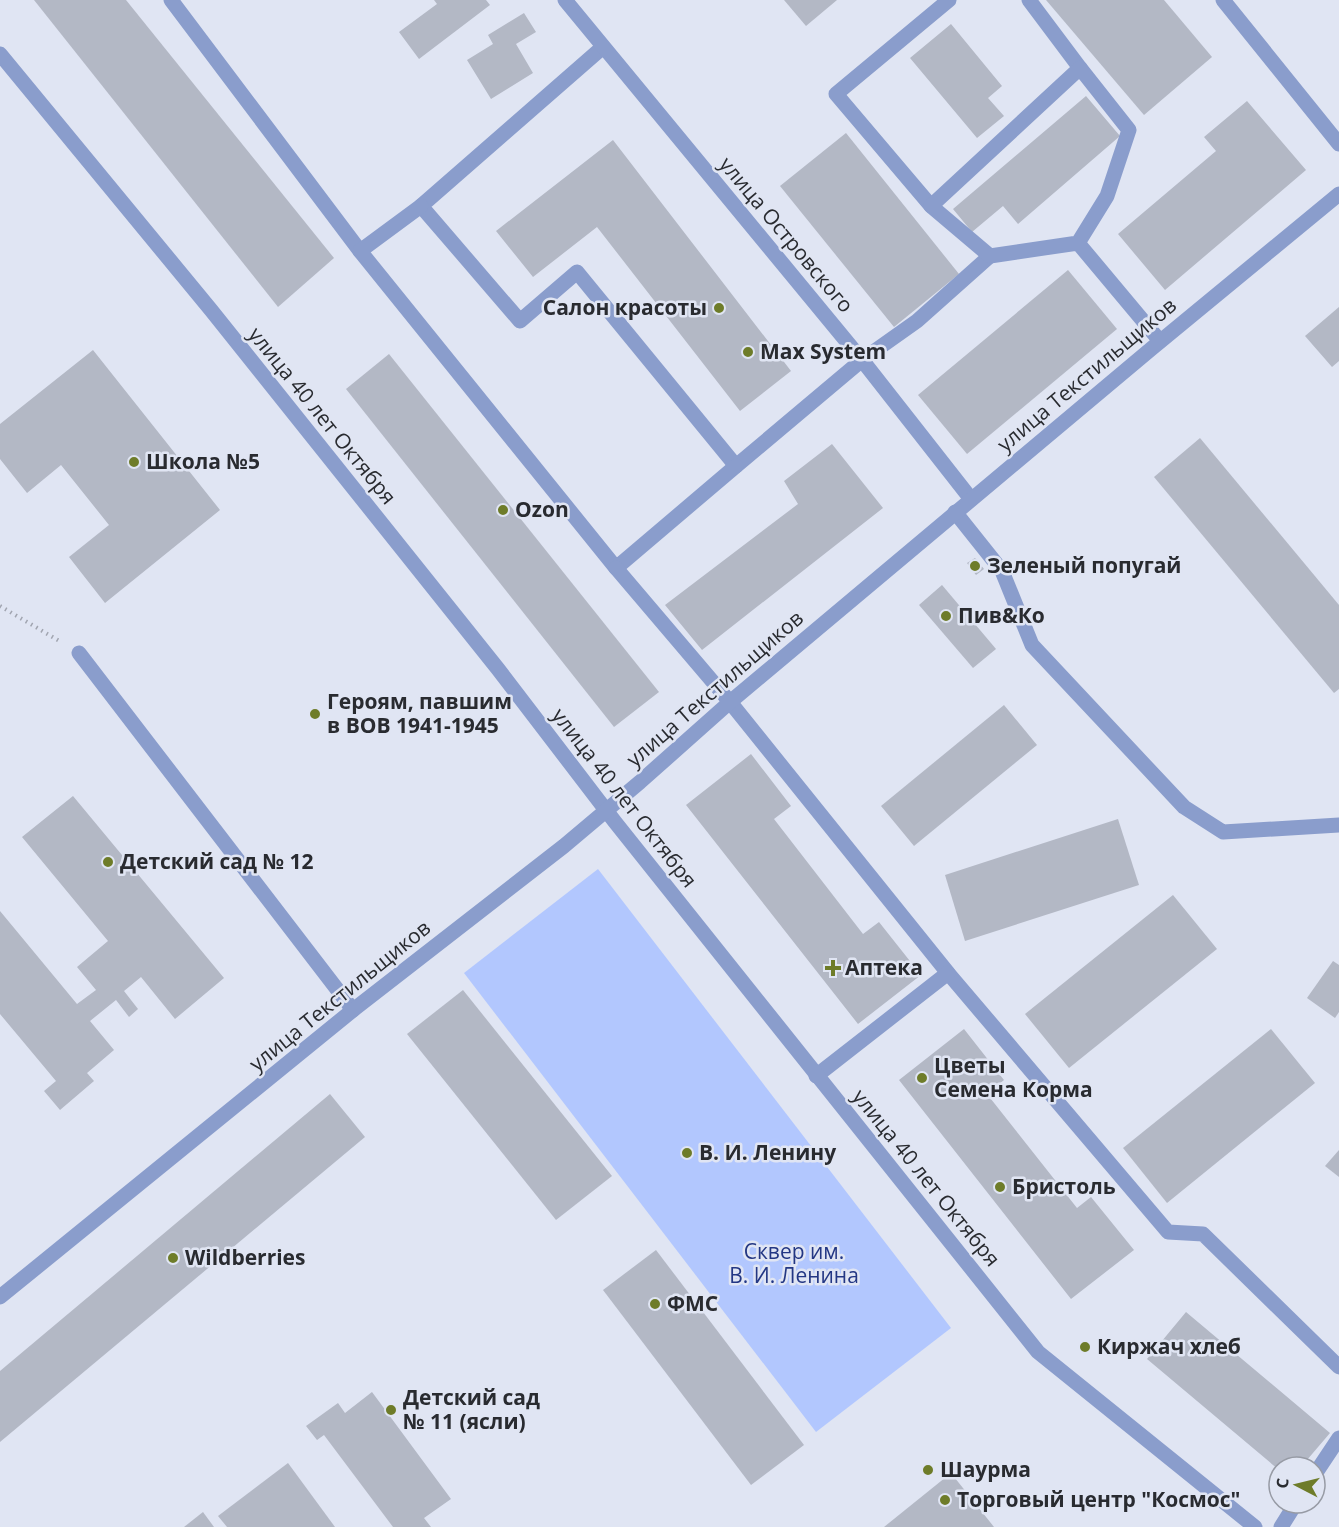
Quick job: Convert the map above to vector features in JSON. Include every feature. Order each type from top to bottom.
[{"type":"street","points":[[171,0],[360,251],[616,568],[730,702],[948,973],[1168,1232],[1203,1234],[1339,1367]]},
{"type":"street","name":"улица Островского","points":[[565,0],[862,360],[971,499]]},
{"type":"street","points":[[949,0],[836,94],[931,206],[990,256]]},
{"type":"street","points":[[616,568],[862,360],[917,321],[990,256],[1078,243],[1107,196],[1129,130],[1029,0]]},
{"type":"street","points":[[1223,0],[1339,144]]},
{"type":"street","points":[[360,251],[421,206],[603,47]]},
{"type":"street","name":"улица 40 лет Октября","points":[[0,54],[211,310],[498,669],[816,1076],[1038,1352],[1255,1527]]},
{"type":"street","points":[[931,206],[1080,68]]},
{"type":"street","name":"улица Текстильщиков","points":[[0,1297],[353,1010],[564,846],[730,702],[971,499],[1339,194]]},
{"type":"street","points":[[421,206],[520,321],[577,272],[736,466]]},
{"type":"street","points":[[1078,243],[1160,341]]},
{"type":"street","points":[[956,512],[1002,571],[1032,645],[1184,807],[1223,832],[1339,825]]},
{"type":"street","points":[[79,654],[353,1010]]},
{"type":"street","points":[[816,1076],[948,973]]},
{"type":"street","points":[[1327,1456],[1339,1438]]},
{"type":"path","points":[[0,606],[79,654]]},
{"type":"green space","name":"Сквер им. В. И. Ленина","points":[[598,869],[951,1328],[816,1432],[464,973]]},
{"type":"building","points":[[34,0],[126,0],[334,258],[278,307]]},
{"type":"building","points":[[434,0],[486,0],[490,5],[419,59],[399,32],[437,4]]},
{"type":"building","points":[[784,0],[837,0],[806,26]]},
{"type":"building","points":[[1046,0],[1164,0],[1212,57],[1144,115]]},
{"type":"building","points":[[524,13],[536,32],[516,44],[533,73],[491,99],[467,60],[493,44],[488,35]]},
{"type":"building","points":[[951,24],[1002,86],[988,98],[1004,116],[977,138],[910,58]]},
{"type":"building","points":[[1086,96],[1120,136],[1018,224],[1003,206],[972,232],[953,209]]},
{"type":"building","points":[[1247,101],[1306,170],[1165,290],[1118,234],[1216,151],[1204,137]]},
{"type":"building","points":[[846,133],[959,274],[894,327],[780,186]]},
{"type":"building","points":[[613,140],[791,371],[740,411],[597,227],[533,277],[496,231]]},
{"type":"building","points":[[1068,270],[1117,329],[967,454],[918,395]]},
{"type":"building","points":[[1339,307],[1339,361],[1332,367],[1305,336]]},
{"type":"building","points":[[93,350],[220,510],[105,603],[69,557],[109,525],[61,465],[27,493],[0,459],[0,424]]},
{"type":"building","points":[[389,354],[659,692],[614,727],[346,389]]},
{"type":"building","points":[[1200,438],[1339,605],[1339,689],[1334,693],[1154,477]]},
{"type":"building","points":[[832,444],[883,508],[702,650],[665,605],[798,504],[784,481]]},
{"type":"building","name":"Зеленый попугай","points":[[975,558],[984,569],[976,575],[967,563]]},
{"type":"building","points":[[942,585],[996,649],[973,668],[919,605]]},
{"type":"building","points":[[1004,705],[1037,745],[914,846],[881,806]]},
{"type":"building","points":[[751,754],[791,806],[774,819],[863,934],[879,922],[921,975],[858,1024],[686,805]]},
{"type":"building","points":[[73,796],[224,978],[175,1019],[141,977],[124,991],[138,1009],[129,1017],[116,1000],[90,1021],[114,1050],[87,1073],[94,1081],[60,1110],[44,1091],[56,1081],[0,1014],[0,911],[77,1004],[96,990],[77,967],[108,941],[22,837]]},
{"type":"building","points":[[1118,819],[1139,885],[965,941],[945,875]]},
{"type":"building","points":[[1173,895],[1217,949],[1069,1068],[1025,1014]]},
{"type":"building","points":[[1333,961],[1339,965],[1339,1012],[1335,1018],[1307,998]]},
{"type":"building","points":[[463,990],[612,1176],[556,1220],[407,1034]]},
{"type":"building","points":[[964,1029],[1004,1080],[987,1094],[1077,1208],[1091,1197],[1134,1250],[1071,1299],[899,1080]]},
{"type":"building","points":[[1271,1029],[1315,1083],[1167,1203],[1123,1148]]},
{"type":"building","points":[[330,1094],[365,1137],[0,1442],[0,1371]]},
{"type":"building","points":[[1339,1150],[1339,1177],[1325,1166]]},
{"type":"building","points":[[656,1250],[804,1445],[751,1485],[603,1290]]},
{"type":"building","points":[[1186,1312],[1330,1433],[1311,1455],[1267,1455],[1267,1460],[1147,1359]]},
{"type":"building","points":[[372,1392],[451,1499],[424,1518],[431,1527],[393,1527],[324,1435],[317,1440],[306,1426],[338,1403],[345,1413]]},
{"type":"building","points":[[288,1463],[335,1527],[227,1527],[218,1516]]},
{"type":"building","name":"Торговый центр \"Космос\"","points":[[951,1473],[994,1527],[884,1527]]},
{"type":"building","points":[[203,1512],[214,1527],[184,1527]]},
{"type":"place","name":"Салон красоты","points":[[719,308]]},
{"type":"place","name":"Max System","points":[[748,352]]},
{"type":"place","name":"Школа №5","points":[[134,462]]},
{"type":"place","name":"Ozon","points":[[503,510]]},
{"type":"place","name":"Зеленый попугай","points":[[975,566]]},
{"type":"place","name":"Пив&Ко","points":[[946,616]]},
{"type":"place","name":"Героям, павшим в ВОВ 1941-1945","points":[[315,714]]},
{"type":"place","name":"Детский сад № 12","points":[[108,862]]},
{"type":"place","name":"Аптека","points":[[833,968]]},
{"type":"place","name":"Цветы Семена Корма","points":[[922,1078]]},
{"type":"place","name":"В. И. Ленину","points":[[687,1153]]},
{"type":"place","name":"Бристоль","points":[[1000,1187]]},
{"type":"place","name":"Wildberries","points":[[173,1258]]},
{"type":"place","name":"ФМС","points":[[655,1304]]},
{"type":"place","name":"Киржач хлеб","points":[[1085,1347]]},
{"type":"place","name":"Детский сад № 11 (ясли)","points":[[391,1410]]},
{"type":"place","name":"Шаурма","points":[[928,1470]]},
{"type":"place","name":"Торговый центр \"Космос\"","points":[[945,1500]]}]
